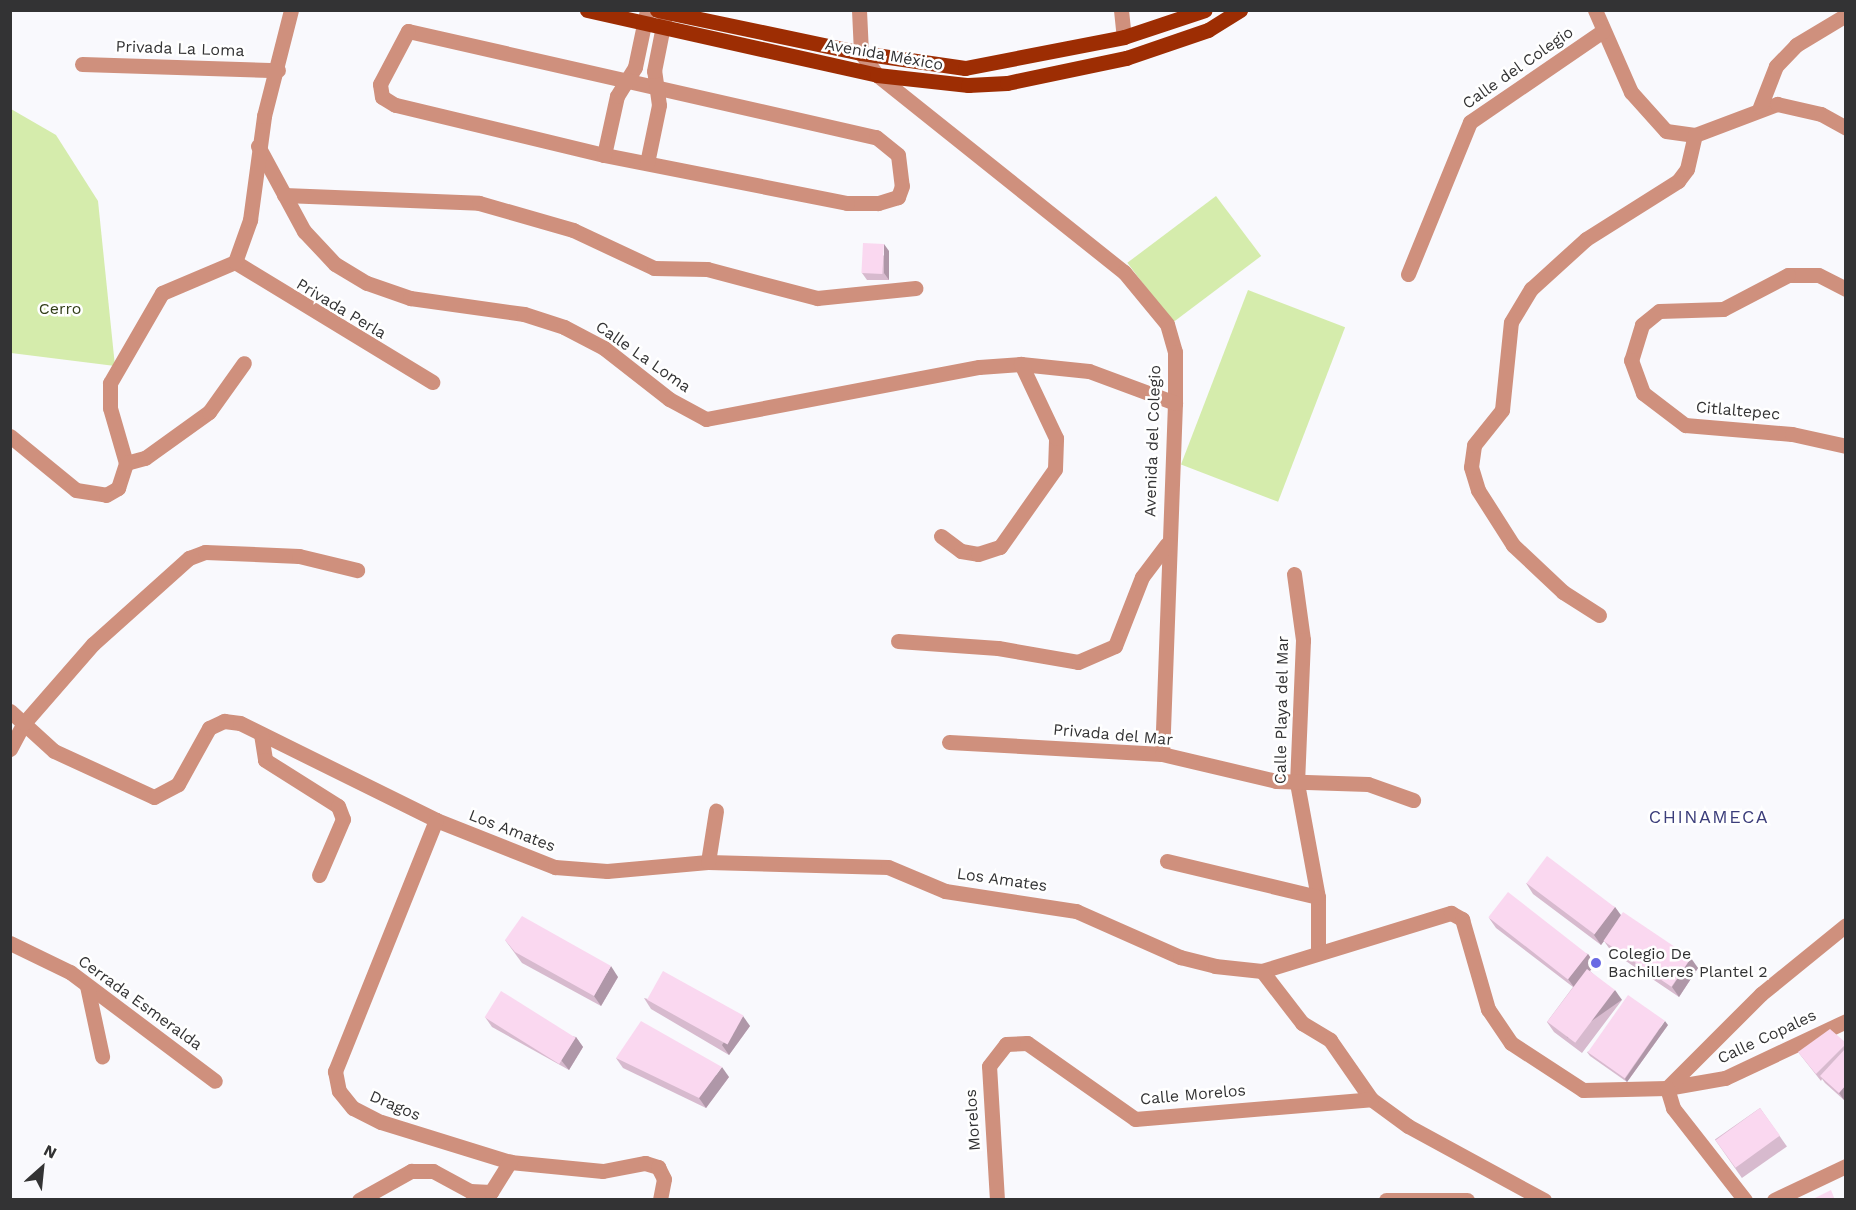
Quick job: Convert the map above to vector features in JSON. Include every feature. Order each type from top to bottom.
[{"type":"main road","name":"Avenida México","points":[[587,10],[662,17],[861,53],[965,68],[1124,37],[1205,10]]},
{"type":"main road","name":"Avenida México","points":[[662,17],[877,75],[927,83],[1007,83],[1126,58],[1208,30],[1240,10]]},
{"type":"street","points":[[10,436],[76,490],[92,496],[118,488],[126,463],[110,408],[110,383],[162,293],[235,262],[250,220],[258,146],[291,10]]},
{"type":"street","points":[[859,10],[861,53]]},
{"type":"street","points":[[1121,10],[1124,37]]},
{"type":"street","points":[[1595,10],[1603,31],[1646,113],[1666,131],[1695,135],[1760,106],[1795,106],[1845,128]]},
{"type":"street","points":[[1760,106],[1776,66],[1796,45],[1845,15]]},
{"type":"street","points":[[604,154],[617,96],[628,82],[645,17]]},
{"type":"street","points":[[647,164],[659,105],[656,88],[662,17]]},
{"type":"street","points":[[408,31],[656,88],[876,137],[898,155],[902,186],[898,197],[878,202],[847,202],[647,164],[395,105],[382,96],[380,84],[408,31]]},
{"type":"street","name":"Calle del Colegio","points":[[1408,274],[1470,122],[1603,31]]},
{"type":"street","name":"Avenida del Colegio","points":[[861,53],[877,75],[1153,301],[1174,352],[1175,403],[1167,544],[1162,754]]},
{"type":"street","name":"Privada La Loma","points":[[82,64],[278,70]]},
{"type":"street","points":[[1599,615],[1563,592],[1513,545],[1478,490],[1470,467],[1478,436],[1502,410],[1511,322],[1531,289],[1586,239],[1678,180],[1688,169],[1695,135]]},
{"type":"street","name":"Calle La Loma","points":[[258,146],[304,231],[335,264],[367,284],[410,298],[524,314],[564,327],[604,348],[669,399],[706,419],[979,367],[1021,364],[1089,371],[1175,403]]},
{"type":"street","points":[[284,195],[479,203],[573,230],[654,268],[707,269],[817,298],[915,288]]},
{"type":"street","name":"Privada Perla","points":[[235,262],[432,382]]},
{"type":"street","name":"Citlaltepec","points":[[1845,289],[1818,275],[1788,275],[1723,309],[1659,311],[1642,325],[1631,360],[1643,393],[1685,424],[1792,434],[1845,446]]},
{"type":"street","points":[[126,463],[145,458],[209,412],[244,363]]},
{"type":"street","points":[[941,536],[961,551],[978,554],[1000,547],[1055,469],[1056,438],[1021,364]]},
{"type":"street","points":[[898,641],[998,648],[1078,662],[1115,646],[1142,577],[1167,544]]},
{"type":"street","points":[[10,749],[24,723],[93,644],[189,558],[204,552],[299,556],[357,570]]},
{"type":"street","name":"Calle Playa del Mar","points":[[1294,574],[1303,640],[1297,783],[1318,897],[1318,953]]},
{"type":"street","points":[[10,711],[24,723]]},
{"type":"street","name":"Los Amates","points":[[24,723],[54,750],[85,767],[154,797],[166,794],[178,784],[209,728],[224,721],[261,734],[436,820],[555,867],[607,871],[708,862],[900,869],[945,891],[1076,911],[1180,957],[1262,971],[1451,912],[1462,919],[1488,1009],[1511,1043],[1583,1090],[1642,1087]]},
{"type":"street","points":[[261,734],[265,760],[338,806],[344,819],[319,875]]},
{"type":"street","name":"Privada del Mar","points":[[949,742],[1162,754],[1276,781],[1368,783],[1413,800]]},
{"type":"street","points":[[708,862],[716,811]]},
{"type":"street","name":"Dragos","points":[[436,820],[335,1071],[337,1081],[353,1108],[381,1122],[510,1162],[603,1171],[645,1163],[658,1167],[664,1179],[660,1200]]},
{"type":"street","points":[[1167,861],[1318,897]]},
{"type":"street","points":[[1745,1200],[1673,1107],[1667,1088],[1761,994],[1845,925]]},
{"type":"street","name":"Cerrada Esmeralda","points":[[10,943],[87,986],[215,1081]]},
{"type":"street","points":[[1262,971],[1302,1023],[1330,1040],[1371,1100],[1497,1174],[1525,1194],[1544,1200]]},
{"type":"street","points":[[87,986],[102,1056]]},
{"type":"street","name":"Calle Copales","points":[[1642,1087],[1667,1088],[1725,1078],[1844,1024]]},
{"type":"street","name":"Calle Morelos","points":[[1006,1044],[1027,1043],[1135,1119],[1371,1100]]},
{"type":"street","name":"Morelos","points":[[997,1200],[988,1066],[1006,1044]]},
{"type":"street","points":[[359,1200],[411,1171],[433,1171],[470,1191],[491,1192],[510,1162]]},
{"type":"street","points":[[1774,1200],[1845,1166]]},
{"type":"street","points":[[1386,1200],[1467,1200]]},
{"type":"green space","name":"Cerro","points":[[11,109],[56,135],[98,201],[115,366],[11,353]]},
{"type":"green space","points":[[1216,196],[1261,256],[1172,323],[1127,263]]},
{"type":"green space","points":[[1248,290],[1345,327],[1278,502],[1181,465]]},
{"type":"building","points":[[863,243],[884,244],[882,274],[861,273]]},
{"type":"building","points":[[1547,856],[1615,907],[1594,934],[1527,883]]},
{"type":"building","points":[[1508,892],[1588,954],[1568,979],[1488,917]]},
{"type":"building","points":[[1623,912],[1691,958],[1671,987],[1603,941]]},
{"type":"building","points":[[522,916],[611,966],[594,996],[515,952],[505,940]]},
{"type":"building","points":[[1587,969],[1615,990],[1575,1043],[1547,1022]]},
{"type":"building","points":[[663,971],[743,1016],[727,1044],[647,1000]]},
{"type":"building","points":[[501,991],[576,1038],[559,1064],[485,1017]]},
{"type":"building","points":[[1628,995],[1665,1021],[1625,1078],[1588,1052]]},
{"type":"building","points":[[641,1021],[722,1067],[699,1098],[616,1058]]},
{"type":"building","points":[[1830,1029],[1845,1042],[1845,1045],[1816,1074],[1798,1052]]},
{"type":"building","points":[[1845,1049],[1845,1086],[1839,1093],[1820,1076]]},
{"type":"building","points":[[1760,1108],[1780,1136],[1735,1168],[1716,1140]]},
{"type":"building","points":[[1831,1190],[1835,1200],[1811,1200]]},
{"type":"place","name":"Colegio De Bachilleres Plantel 2","points":[[1596,963]]},
{"type":"district","name":"CHINAMECA","points":[[1709,817]]}]
